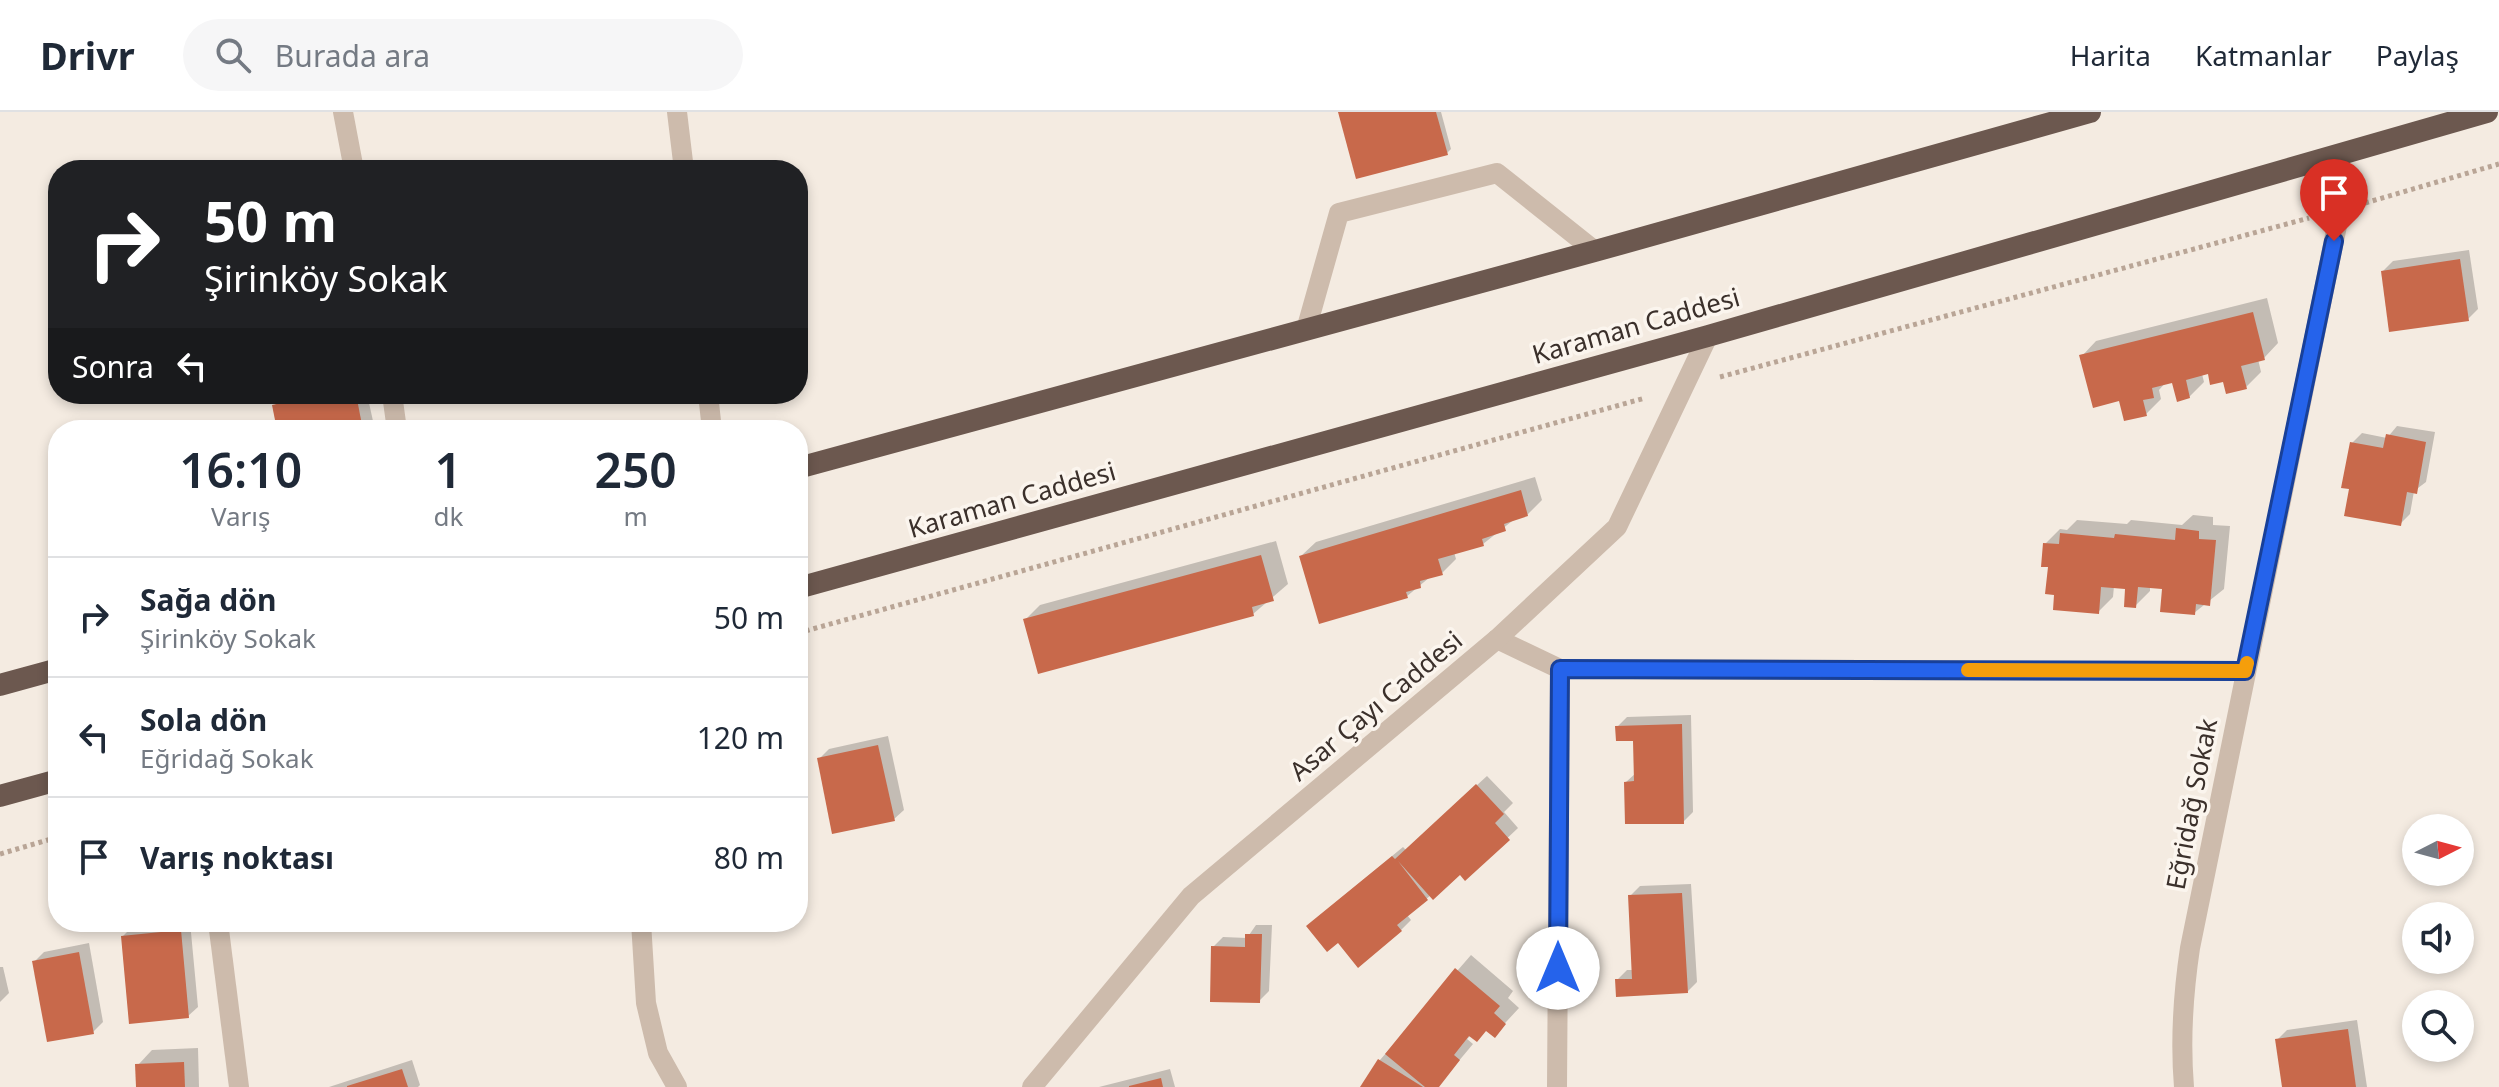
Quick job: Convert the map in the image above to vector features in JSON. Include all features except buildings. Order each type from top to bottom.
[{"type":"highway","points":[[808,465],[1595,251],[2090,112]]},
{"type":"highway","name":"Karaman Caddesi","points":[[808,585],[1708,336],[2487,112]]},
{"type":"highway","points":[[0,685],[48,672]]},
{"type":"highway","points":[[0,796],[48,783]]},
{"type":"street","points":[[343,112],[352,160]]},
{"type":"street","points":[[677,112],[683,160]]},
{"type":"street","name":"Eğridağ Sokak","points":[[2184,1087],[2182,1001],[2245,671],[2340,211],[2325,159]]},
{"type":"street","points":[[1306,330],[1339,213],[1497,173],[1595,251]]},
{"type":"street","name":"Asar Çayı Caddesi","points":[[1032,1087],[1191,896],[1497,639],[1617,527],[1708,336]]},
{"type":"street","points":[[1497,639],[1560,669],[2245,671]]},
{"type":"street","points":[[1557,1087],[1560,669]]},
{"type":"street","points":[[219,932],[239,1087]]},
{"type":"street","points":[[642,932],[646,1003],[658,1053],[677,1087]]},
{"type":"path","points":[[808,630],[1684,387],[2241,235],[2340,211],[2499,164]]},
{"type":"path","points":[[0,854],[48,840]]},
{"type":"slow traffic","points":[[1968,670],[2245,671],[2247,663]]},
{"type":"route","points":[[1558,968],[1560,669],[2245,671],[2334,241]]}]
